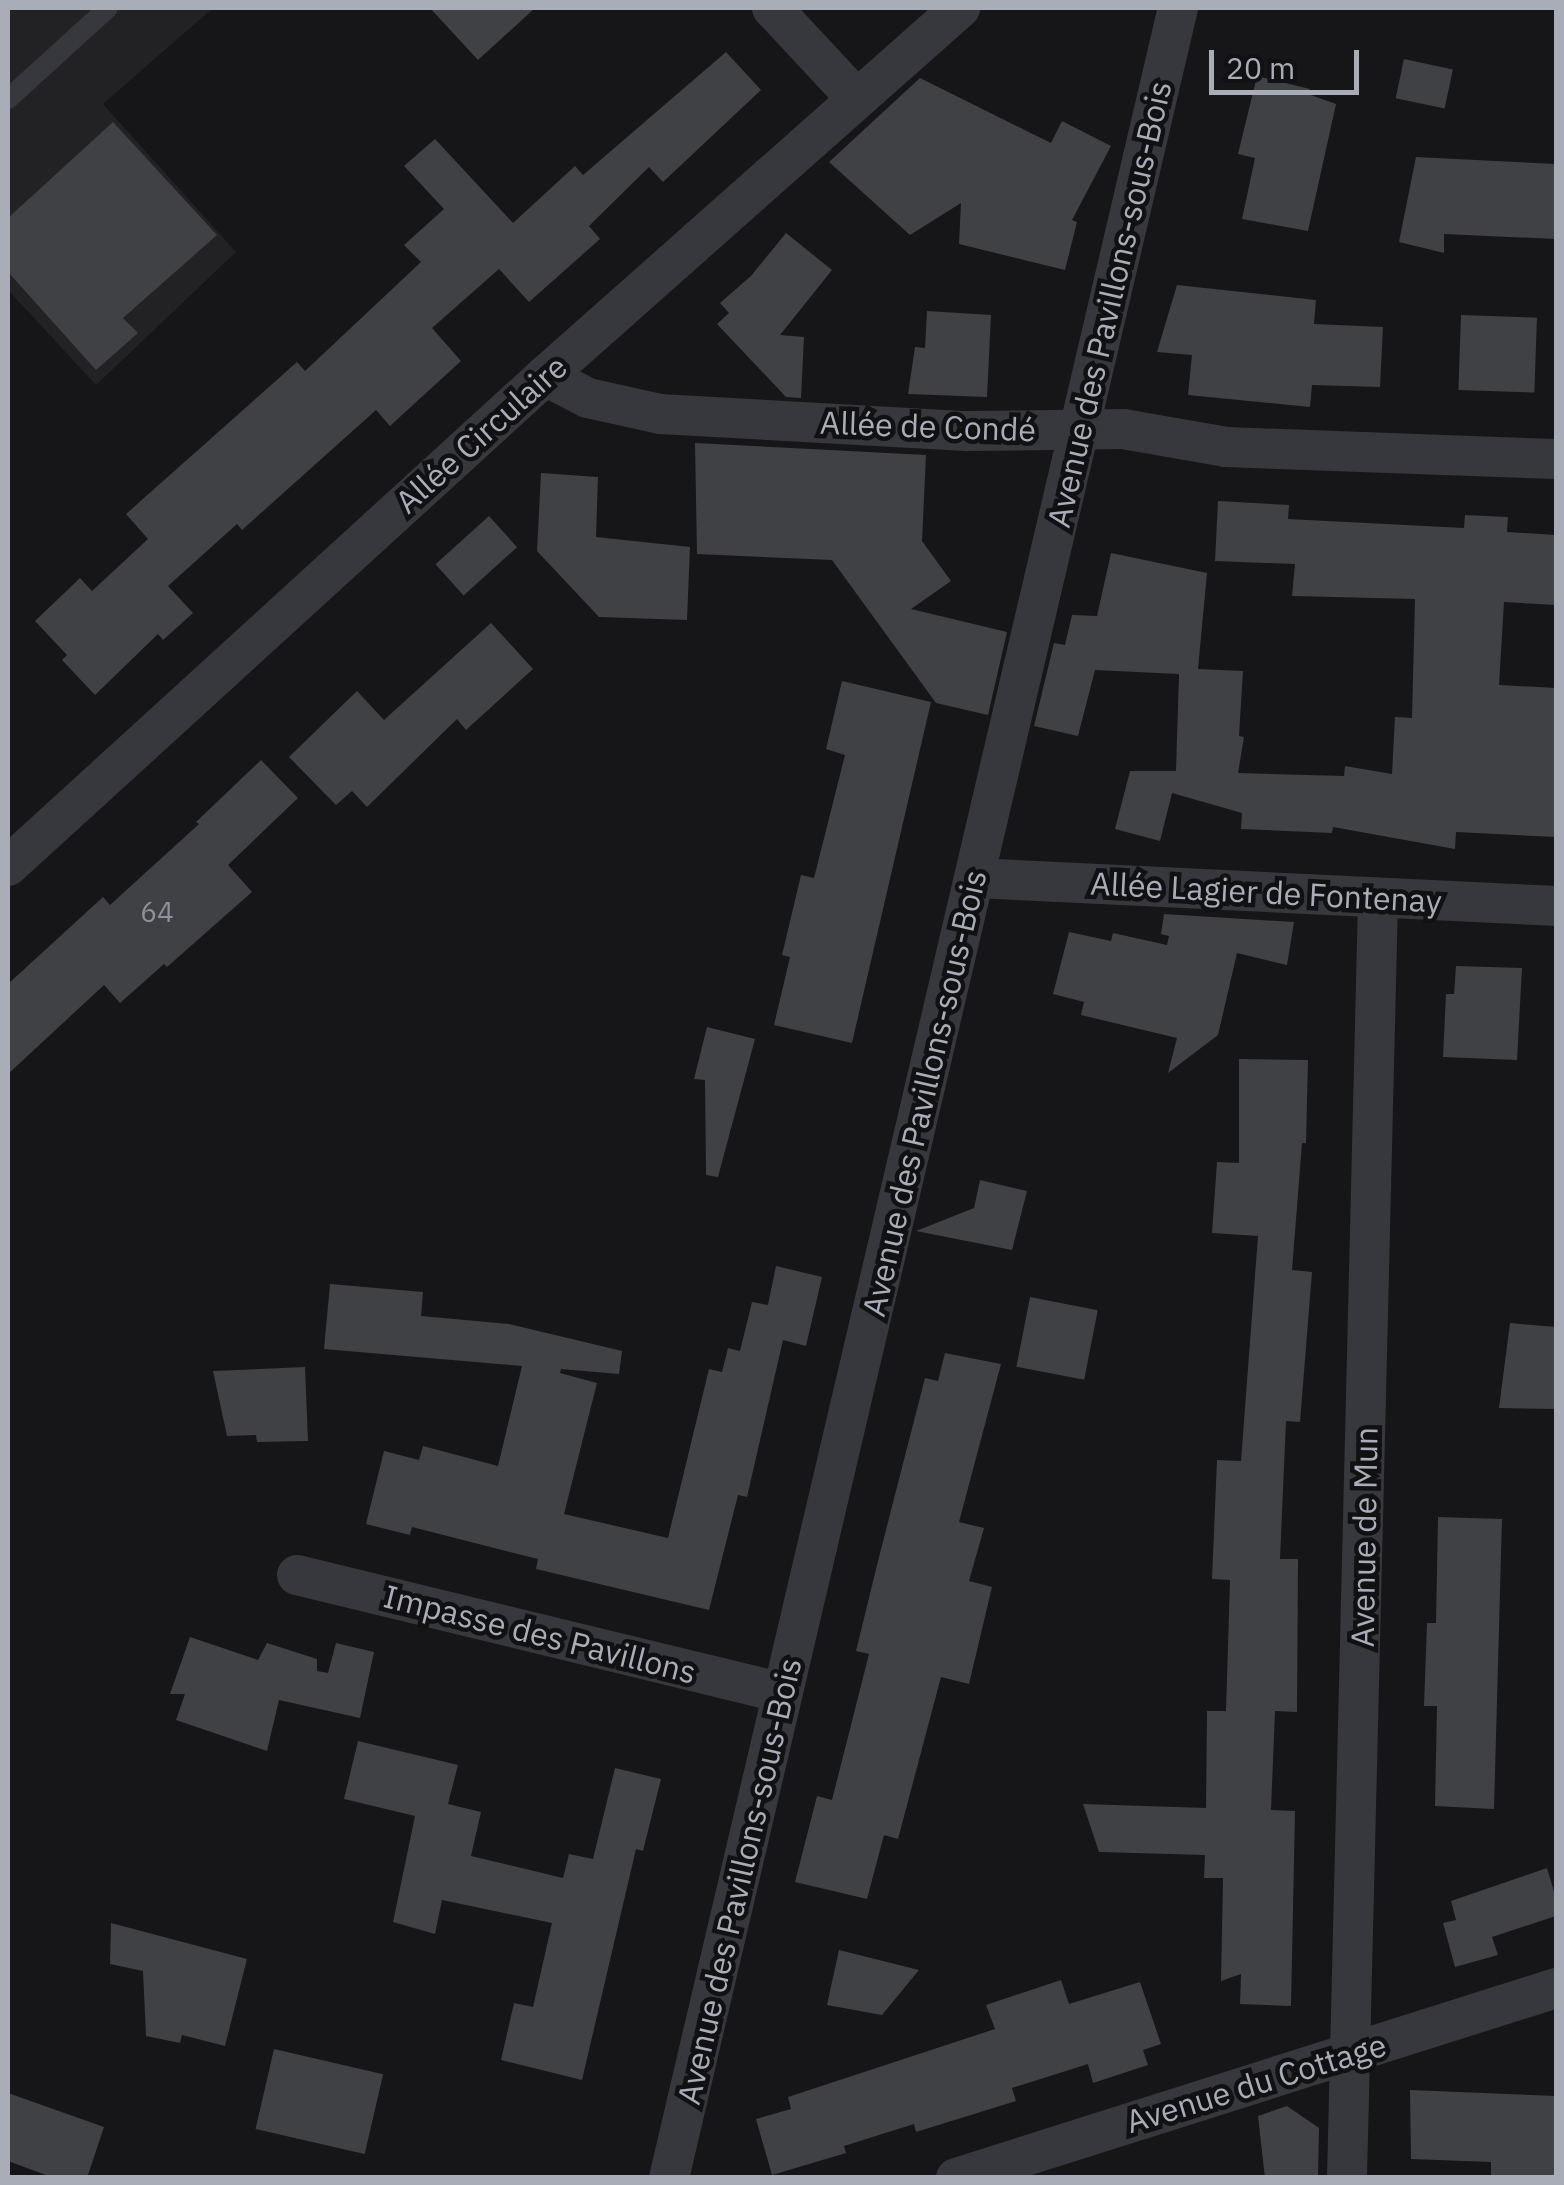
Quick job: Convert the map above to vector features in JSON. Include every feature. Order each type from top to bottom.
[{"type":"street","points":[[772,8],[855,97]]},
{"type":"street","name":"Allée Circulaire","points":[[8,866],[545,376],[855,97],[960,8]]},
{"type":"street","name":"Avenue des Pavillons-sous-Bois","points":[[669,2178],[1178,8]]},
{"type":"street","name":"Allée de Condé","points":[[545,376],[588,398],[660,414],[967,431],[1123,429],[1226,447],[1556,459]]},
{"type":"street","name":"Allée Lagier de Fontenay","points":[[975,878],[1556,906]]},
{"type":"street","name":"Avenue de Mun","points":[[1347,2178],[1378,897]]},
{"type":"street","name":"Impasse des Pavillons","points":[[297,1575],[783,1693]]},
{"type":"street","name":"Avenue du Cottage","points":[[956,2178],[1556,1988]]},
{"type":"lane","points":[[8,98],[108,8]]},
{"type":"shaded area","points":[[8,8],[213,8],[103,104],[236,252],[96,385],[8,290]]},
{"type":"building","points":[[430,8],[535,8],[478,60]]},
{"type":"building","points":[[726,52],[761,90],[663,182],[649,167],[589,226],[600,239],[529,302],[499,269],[432,328],[461,361],[390,426],[376,410],[242,530],[237,524],[168,586],[193,613],[163,640],[158,634],[95,695],[62,660],[67,655],[35,621],[80,578],[92,591],[148,539],[126,514],[297,362],[305,371],[421,262],[404,245],[444,209],[404,166],[435,139],[513,223],[575,166],[583,175]]},
{"type":"building","points":[[1404,59],[1453,69],[1445,109],[1396,98]]},
{"type":"building","points":[[1257,76],[1310,89],[1308,94],[1336,104],[1308,231],[1242,219],[1255,158],[1238,154]]},
{"type":"building","points":[[920,78],[1051,143],[1062,121],[1111,146],[1072,220],[1077,222],[1065,270],[959,244],[961,203],[910,235],[829,162]]},
{"type":"building","points":[[113,122],[217,235],[123,318],[138,333],[96,370],[8,272],[8,218]]},
{"type":"building","points":[[1416,157],[1556,164],[1556,239],[1444,234],[1444,253],[1399,242]]},
{"type":"building","points":[[786,233],[832,270],[780,335],[804,337],[801,398],[786,397],[717,324],[729,313],[720,303],[751,276]]},
{"type":"building","points":[[1177,285],[1316,300],[1314,324],[1383,327],[1380,387],[1312,385],[1310,407],[1188,395],[1192,355],[1157,352]]},
{"type":"building","points":[[927,311],[991,315],[987,397],[908,394],[915,347],[925,348]]},
{"type":"building","points":[[1461,315],[1537,318],[1534,393],[1458,390]]},
{"type":"building","points":[[695,443],[926,455],[922,541],[951,581],[911,609],[1007,632],[988,715],[936,703],[832,560],[697,554]]},
{"type":"building","points":[[541,473],[598,477],[596,537],[690,547],[687,620],[599,617],[537,551]]},
{"type":"building","points":[[1218,501],[1289,505],[1288,519],[1464,528],[1465,515],[1508,517],[1507,532],[1556,535],[1556,605],[1504,602],[1499,685],[1556,688],[1556,837],[1456,832],[1455,849],[1333,827],[1332,833],[1241,829],[1242,813],[1172,793],[1160,841],[1115,829],[1130,771],[1176,771],[1179,674],[1095,670],[1078,736],[1034,726],[1054,643],[1065,645],[1072,615],[1097,616],[1111,553],[1207,573],[1198,669],[1243,671],[1239,736],[1244,737],[1238,773],[1344,776],[1345,766],[1392,774],[1395,717],[1412,718],[1415,599],[1292,596],[1295,564],[1215,561]]},
{"type":"building","points":[[489,516],[517,547],[464,595],[435,564]]},
{"type":"building","points":[[491,623],[533,669],[466,730],[457,719],[367,807],[352,791],[336,805],[289,757],[357,691],[384,720]]},
{"type":"building","points":[[842,681],[931,702],[852,1043],[774,1025],[790,957],[782,955],[801,875],[814,878],[845,755],[826,749]]},
{"type":"building","points":[[261,760],[298,798],[228,865],[252,892],[120,1003],[104,985],[8,1074],[8,984],[103,897],[110,905],[199,824],[196,822]]},
{"type":"building","points":[[1164,914],[1294,922],[1287,965],[1237,953],[1218,1035],[1168,1073],[1177,1038],[1081,1015],[1084,1002],[1053,994],[1069,932],[1111,941],[1113,933],[1167,945],[1169,936],[1161,934]]},
{"type":"building","points":[[1456,966],[1522,968],[1517,1060],[1443,1057],[1446,994],[1454,994]]},
{"type":"building","points":[[707,1027],[755,1039],[718,1177],[706,1175],[705,1080],[694,1079]]},
{"type":"building","points":[[1239,1059],[1308,1060],[1306,1143],[1302,1143],[1292,1270],[1312,1272],[1300,1422],[1286,1421],[1280,1559],[1298,1559],[1297,1712],[1275,1711],[1271,1810],[1295,1811],[1291,2006],[1240,2004],[1241,1974],[1221,1981],[1223,1878],[1204,1878],[1205,1855],[1099,1852],[1083,1804],[1206,1808],[1207,1711],[1226,1711],[1230,1580],[1212,1579],[1217,1460],[1241,1461],[1258,1236],[1212,1233],[1217,1162],[1239,1163]]},
{"type":"building","points":[[980,1180],[1027,1191],[1012,1250],[916,1231],[974,1208]]},
{"type":"building","points":[[776,1266],[822,1277],[806,1346],[783,1340],[747,1497],[738,1495],[709,1610],[536,1569],[538,1559],[412,1527],[410,1535],[366,1524],[384,1451],[419,1460],[423,1446],[498,1466],[522,1366],[324,1349],[330,1284],[423,1292],[421,1316],[509,1324],[622,1351],[619,1374],[561,1369],[560,1373],[597,1383],[564,1514],[668,1538],[709,1369],[722,1372],[728,1348],[740,1351],[752,1302],[768,1305]]},
{"type":"building","points":[[1030,1297],[1098,1310],[1084,1380],[1016,1367]]},
{"type":"building","points":[[1510,1323],[1556,1327],[1556,1409],[1499,1408]]},
{"type":"building","points":[[945,1353],[1001,1364],[959,1522],[984,1528],[969,1581],[992,1587],[969,1684],[941,1677],[898,1839],[884,1835],[867,1899],[795,1882],[817,1796],[832,1800],[869,1654],[856,1651],[878,1561],[925,1378],[938,1381]]},
{"type":"building","points":[[305,1367],[308,1441],[257,1442],[256,1435],[227,1436],[213,1371]]},
{"type":"building","points":[[1438,1517],[1502,1519],[1494,1809],[1435,1806],[1437,1706],[1424,1706],[1427,1623],[1436,1623]]},
{"type":"building","points":[[190,1637],[258,1660],[267,1643],[317,1659],[317,1671],[328,1673],[336,1643],[374,1652],[360,1718],[279,1700],[267,1751],[176,1720],[185,1694],[170,1694]]},
{"type":"building","points":[[358,1741],[458,1765],[448,1804],[481,1812],[471,1856],[563,1878],[569,1854],[593,1859],[615,1768],[661,1779],[643,1851],[636,1849],[582,2080],[501,2060],[514,2003],[533,2007],[552,1923],[442,1900],[435,1934],[393,1922],[415,1816],[344,1799]]},
{"type":"building","points":[[1547,1868],[1556,1898],[1556,1916],[1492,1937],[1498,1955],[1455,1967],[1443,1923],[1456,1920],[1451,1901]]},
{"type":"building","points":[[111,1923],[247,1959],[225,2046],[182,2035],[180,2043],[146,2036],[143,1971],[110,1964]]},
{"type":"building","points":[[839,1950],[919,1970],[882,2015],[827,2005]]},
{"type":"building","points":[[1061,1980],[1069,2004],[1140,1982],[1161,2044],[1143,2050],[1148,2065],[1093,2083],[1088,2064],[1012,2088],[1016,2101],[916,2132],[914,2124],[844,2146],[846,2153],[772,2175],[756,2119],[791,2109],[788,2097],[995,2029],[986,2005]]},
{"type":"building","points":[[274,2049],[383,2074],[365,2154],[256,2129]]},
{"type":"building","points":[[1410,2090],[1556,2096],[1556,2178],[1491,2178],[1491,2162],[1411,2159]]},
{"type":"building","points":[[8,2093],[104,2127],[87,2178],[54,2178],[8,2161]]},
{"type":"building","points":[[1287,2106],[1319,2128],[1318,2178],[1265,2178],[1258,2116]]}]
